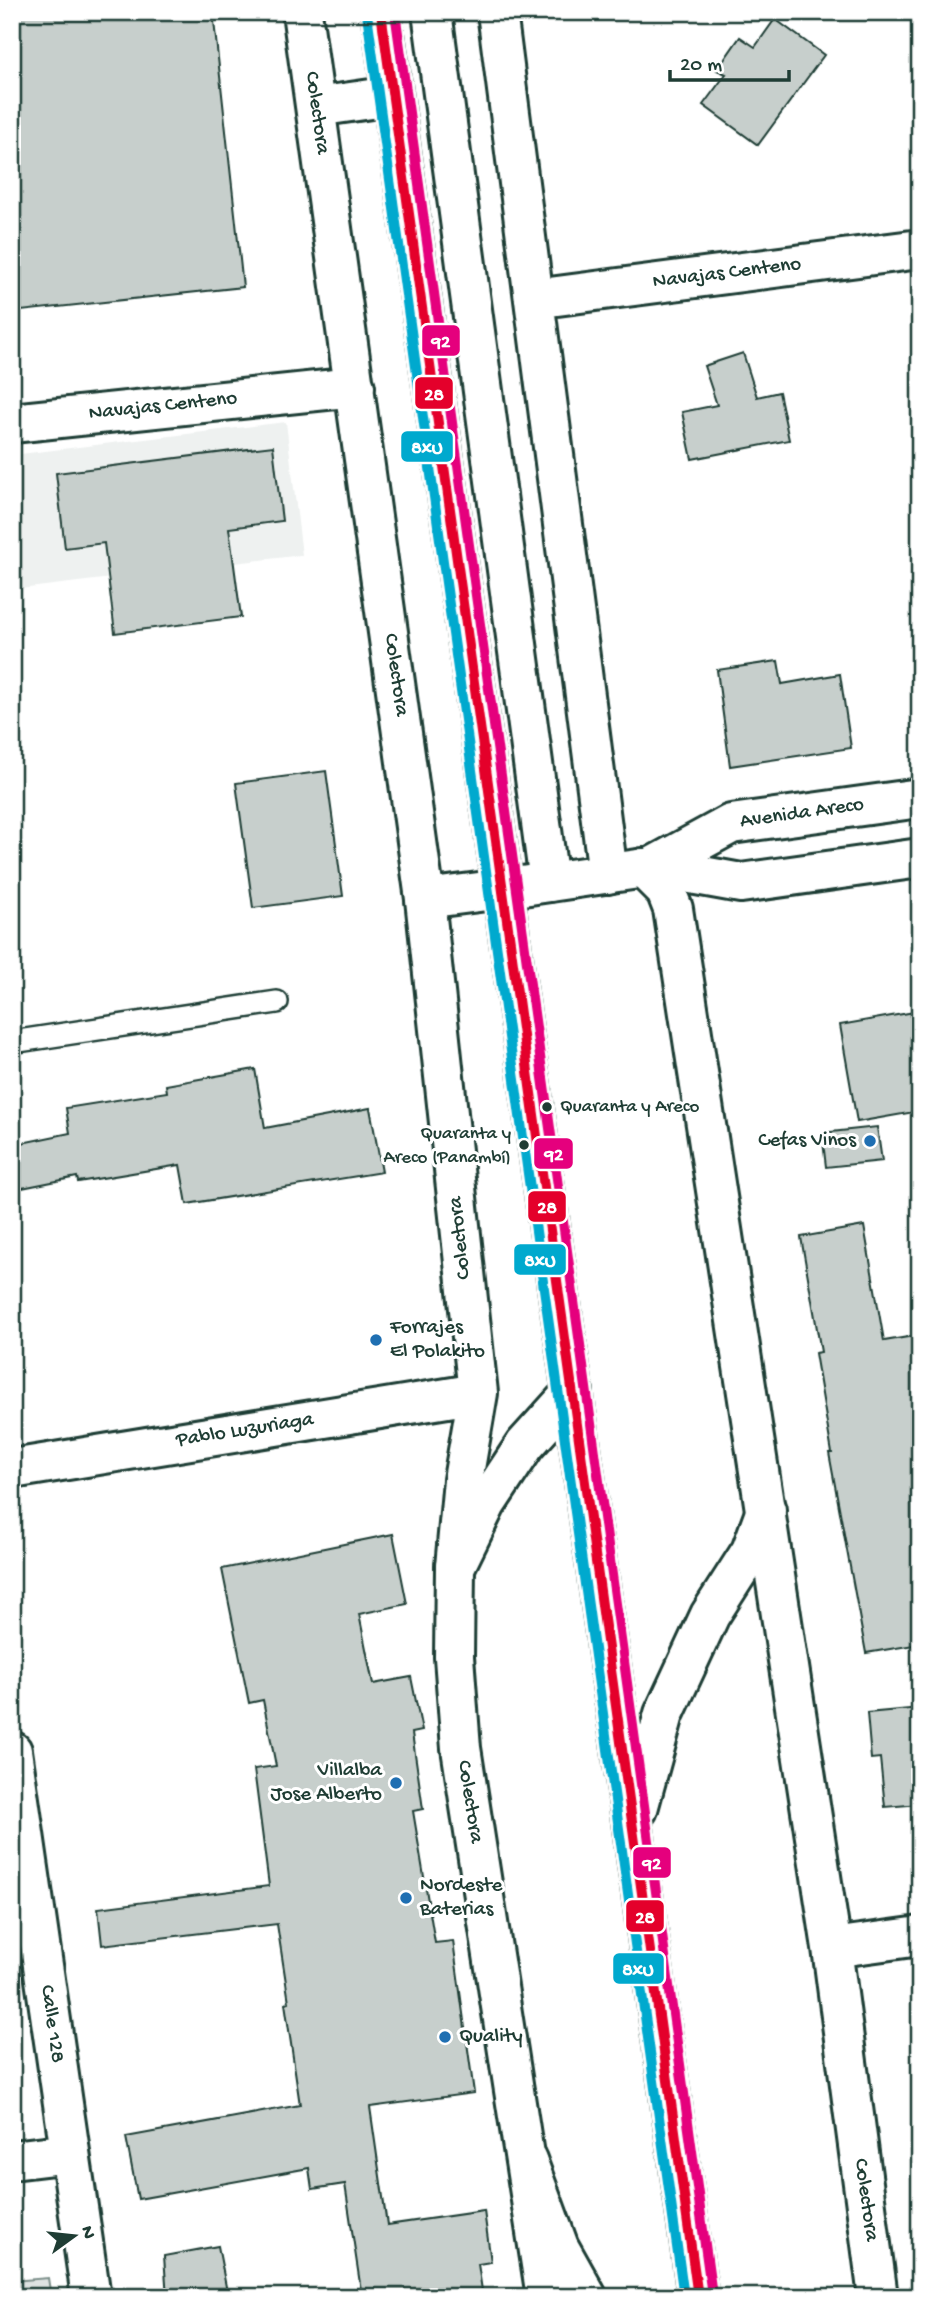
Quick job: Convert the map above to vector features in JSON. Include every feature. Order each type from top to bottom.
[{"type":"main road","name":"Colectora","points":[[302,12],[425,899],[478,1393],[463,1480],[455,1567],[454,1657],[461,1748],[527,2160],[546,2297]]},
{"type":"main road","points":[[381,12],[698,2297]]},
{"type":"main road","points":[[432,12],[548,883]]},
{"type":"main road","points":[[497,12],[534,299],[634,870]]},
{"type":"main road","points":[[316,107],[392,96]]},
{"type":"main road","name":"Navajas Centeno","points":[[534,299],[920,249]]},
{"type":"main road","name":"Navajas Centeno","points":[[12,423],[355,387]]},
{"type":"main road","name":"Avenida Areco","points":[[634,870],[731,824],[920,797]]},
{"type":"main road","name":"Avenida Areco","points":[[425,899],[634,870],[740,883],[920,858]]},
{"type":"main road","name":"Colectora","points":[[634,870],[666,891],[673,909],[832,1948],[878,2297]]},
{"type":"main road","points":[[455,1567],[486,1504],[525,1446],[573,1392]]},
{"type":"main road","name":"Pablo Luzuriaga","points":[[12,1469],[478,1393]]},
{"type":"main road","points":[[634,1824],[664,1714],[710,1615],[751,1551],[765,1510]]},
{"type":"main road","name":"Calle 128","points":[[12,1751],[91,2297]]},
{"type":"main road","points":[[832,1948],[920,1936]]},
{"type":"main road","points":[[12,2161],[69,2153]]},
{"type":"main road","points":[[527,2160],[559,2247],[587,2297]]},
{"type":"lane","points":[[12,1042],[277,1003]]},
{"type":"shaded area","points":[[286,422],[302,555],[12,590],[12,455]]},
{"type":"shaded area","points":[[48,2278],[51,2297],[12,2297],[12,2281]]},
{"type":"building","points":[[12,12],[213,12],[243,287],[12,312]]},
{"type":"building","points":[[775,19],[824,55],[758,145],[703,105],[726,74],[717,70],[740,37],[755,47]]},
{"type":"building","points":[[743,353],[757,397],[779,392],[789,440],[692,459],[682,412],[717,405],[704,366]]},
{"type":"building","points":[[273,446],[282,521],[229,528],[241,617],[115,633],[104,543],[65,548],[56,473]]},
{"type":"building","points":[[778,661],[782,684],[840,674],[851,748],[730,766],[717,670]]},
{"type":"building","points":[[326,771],[343,896],[253,908],[236,783]]},
{"type":"building","points":[[920,1011],[920,1111],[857,1122],[840,1025]]},
{"type":"building","points":[[255,1069],[265,1128],[370,1108],[382,1172],[187,1204],[180,1165],[78,1182],[77,1177],[12,1190],[12,1145],[70,1133],[66,1108],[167,1092],[166,1085]]},
{"type":"building","points":[[877,1127],[882,1161],[826,1167],[822,1133]]},
{"type":"building","points":[[864,1226],[884,1341],[920,1335],[920,1644],[866,1653],[829,1453],[832,1453],[815,1353],[821,1352],[801,1237]]},
{"type":"building","points":[[393,1534],[407,1604],[359,1614],[373,1684],[411,1677],[422,1731],[412,1733],[423,1809],[413,1811],[435,1943],[453,1941],[474,2093],[370,2107],[387,2225],[484,2211],[491,2262],[478,2264],[483,2297],[362,2297],[345,2184],[312,2189],[309,2168],[138,2199],[126,2137],[300,2105],[285,2003],[289,2002],[277,1924],[102,1945],[98,1908],[269,1886],[254,1769],[276,1766],[263,1700],[249,1703],[222,1569]]},
{"type":"building","points":[[920,1708],[920,1804],[885,1807],[880,1758],[871,1759],[867,1713]]},
{"type":"building","points":[[218,2246],[228,2297],[167,2297],[164,2256]]},
{"type":"transit line","name":"28","points":[[381,12],[698,2297]]},
{"type":"transit line","name":"92","points":[[395,12],[712,2295]]},
{"type":"transit line","name":"8xU","points":[[367,14],[684,2297]]},
{"type":"place","name":"Quaranta y Areco","points":[[547,1107]]},
{"type":"place","name":"Cefas Vinos","points":[[870,1141]]},
{"type":"place","name":"Quaranta y Areco (Panambí)","points":[[524,1145]]},
{"type":"place","name":"Forrajes El Polakito","points":[[376,1340]]},
{"type":"place","name":"Villalba Jose Alberto","points":[[396,1783]]},
{"type":"place","name":"Nordeste Baterias","points":[[406,1898]]},
{"type":"place","name":"Quality","points":[[445,2037]]}]
